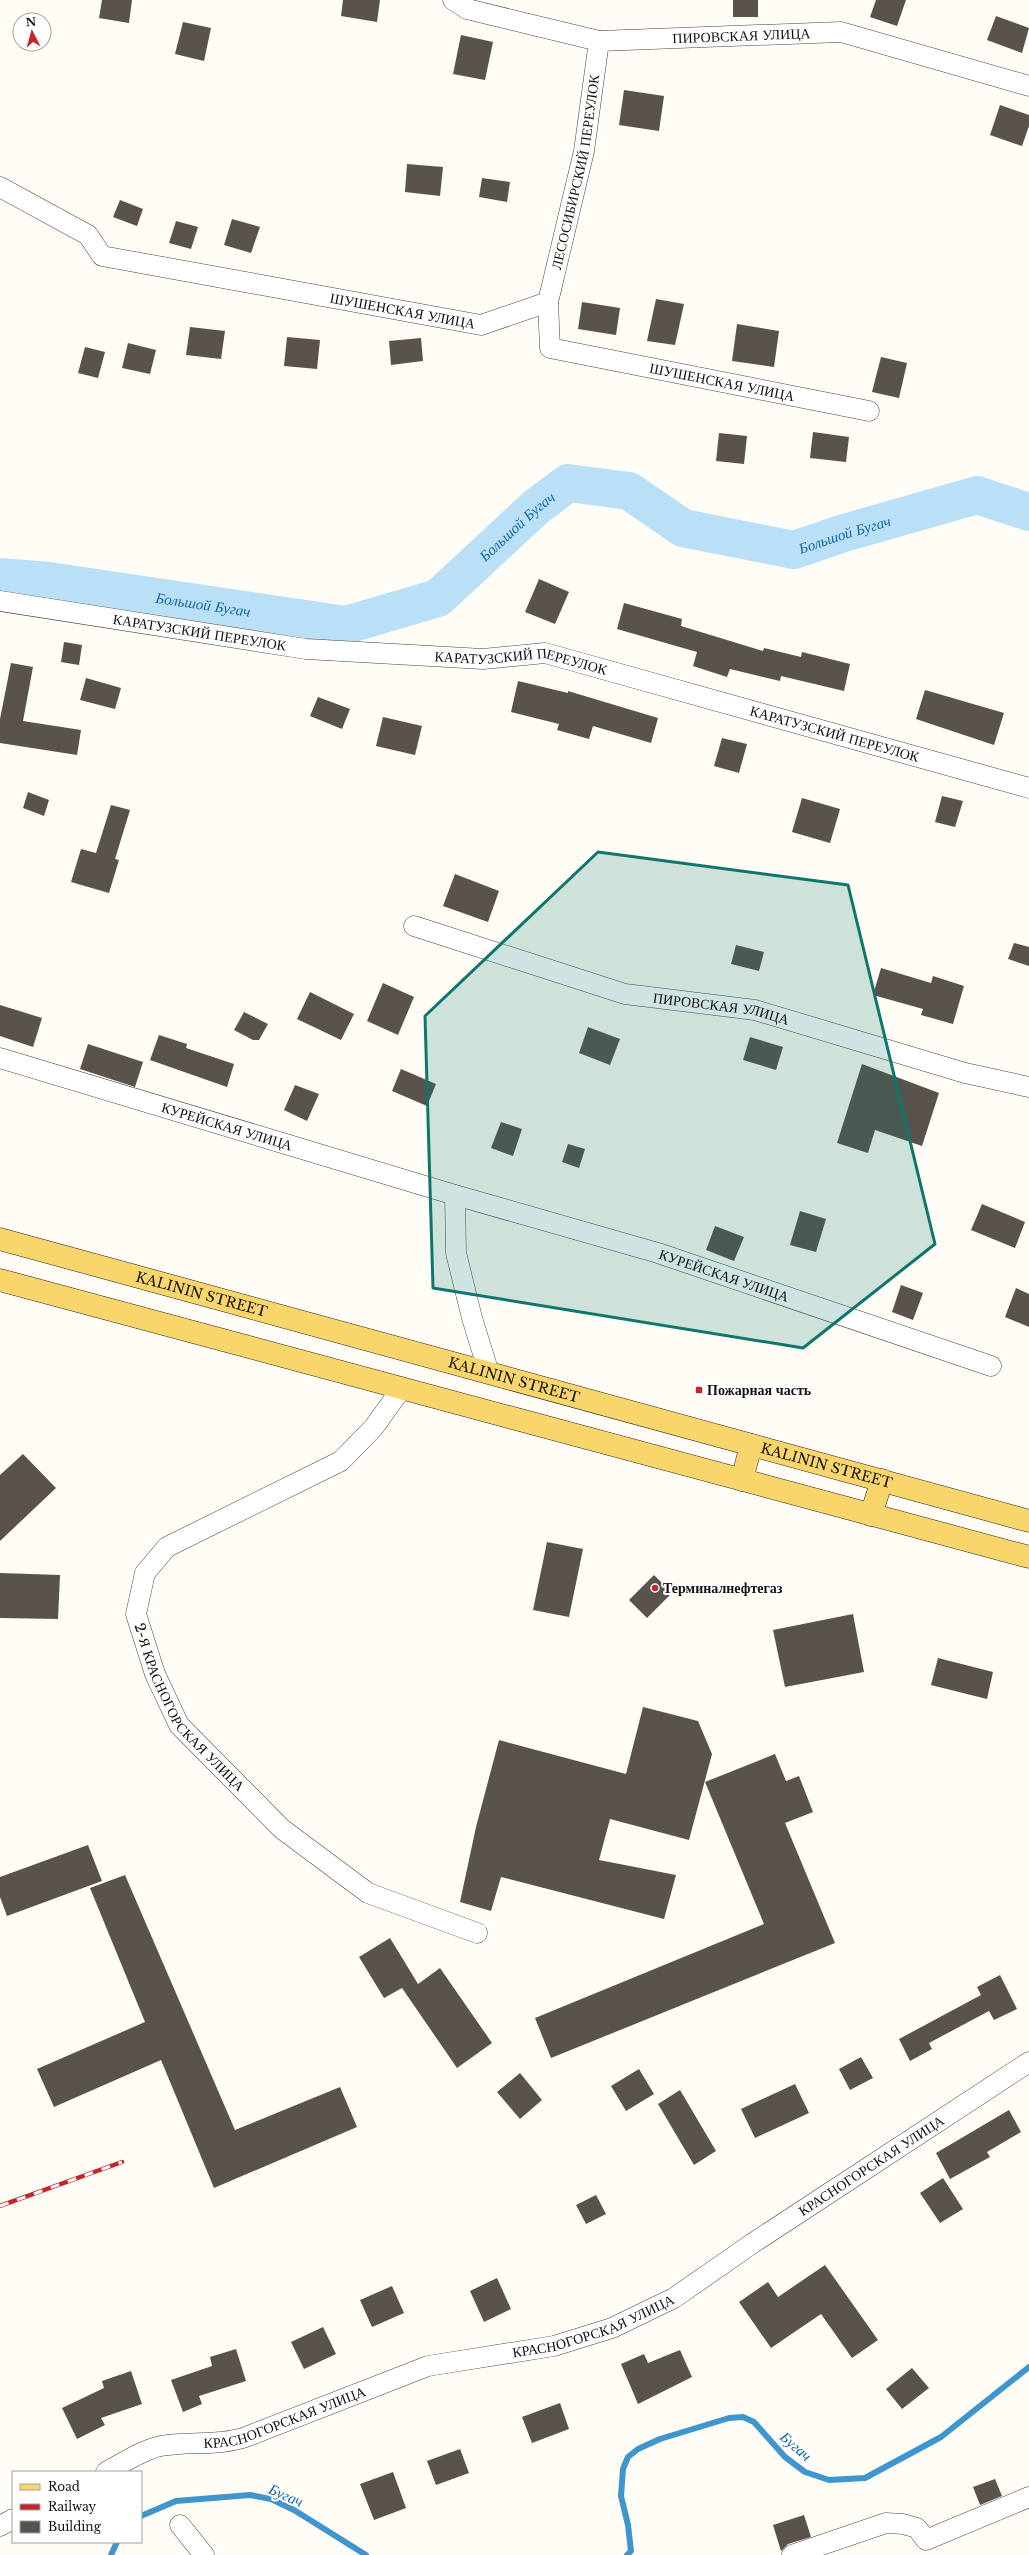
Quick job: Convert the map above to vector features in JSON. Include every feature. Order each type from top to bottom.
[{"type":"main road","name":"KALININ STREET","points":[[0,1239],[1029,1521]]},
{"type":"main road","points":[[0,1280],[1029,1557]]},
{"type":"main road","points":[[742,1480],[751,1445]]},
{"type":"main road","points":[[871,1515],[882,1480]]},
{"type":"street","name":"ПИРОВСКАЯ УЛИЦА","points":[[453,0],[467,9],[599,41],[842,32],[1029,86]]},
{"type":"street","name":"ЛЕСОСИБИРСКИЙ ПЕРЕУЛОК","points":[[548,302],[584,151],[599,41]]},
{"type":"street","name":"ШУШЕНСКАЯ УЛИЦА","points":[[0,187],[88,235],[102,256],[481,325],[548,302],[550,348],[869,411]]},
{"type":"street","name":"КАРАТУЗСКИЙ ПЕРЕУЛОК","points":[[0,601],[306,649],[483,659],[545,654],[1029,788]]},
{"type":"street","name":"ПИРОВСКАЯ УЛИЦА","points":[[414,926],[625,994],[755,1010],[965,1073],[1029,1087]]},
{"type":"street","name":"КУРЕЙСКАЯ УЛИЦА","points":[[0,1058],[454,1195],[658,1253],[991,1366]]},
{"type":"street","points":[[454,1195],[456,1253],[472,1318],[489,1373]]},
{"type":"street","name":"2-Я КРАСНОГОРСКАЯ УЛИЦА","points":[[402,1388],[374,1427],[341,1461],[167,1547],[145,1573],[136,1614],[155,1674],[179,1725],[282,1829],[368,1893],[477,1933]]},
{"type":"street","name":"КРАСНОГОРСКАЯ УЛИЦА","points":[[108,2471],[143,2452],[161,2446],[228,2443],[428,2366],[554,2346],[612,2328],[674,2298],[753,2243],[1029,2062]]},
{"type":"street","points":[[792,2555],[886,2523],[903,2524],[917,2528],[930,2547],[1029,2497]]},
{"type":"street","points":[[0,2526],[12,2520]]},
{"type":"street","points":[[180,2525],[204,2555]]},
{"type":"highlighted area","points":[[598,852],[848,885],[935,1244],[803,1348],[433,1288],[425,1016]]},
{"type":"building","points":[[102,0],[132,0],[129,23],[99,18]]},
{"type":"building","points":[[343,0],[380,0],[377,22],[341,16]]},
{"type":"building","points":[[733,0],[758,0],[758,17],[733,17]]},
{"type":"building","points":[[876,0],[906,0],[897,26],[870,17]]},
{"type":"building","points":[[996,16],[1029,28],[1022,53],[987,40]]},
{"type":"building","points":[[183,22],[211,28],[204,61],[175,54]]},
{"type":"building","points":[[461,35],[493,42],[485,80],[453,74]]},
{"type":"building","points":[[624,90],[664,96],[659,131],[619,125]]},
{"type":"building","points":[[1000,105],[1029,115],[1029,126],[1022,146],[990,135]]},
{"type":"building","points":[[407,164],[443,167],[440,196],[405,192]]},
{"type":"building","points":[[482,178],[510,182],[507,202],[479,197]]},
{"type":"building","points":[[120,200],[143,209],[137,226],[113,217]]},
{"type":"building","points":[[232,219],[260,227],[251,253],[224,245]]},
{"type":"building","points":[[176,221],[198,227],[191,249],[169,243]]},
{"type":"building","points":[[656,299],[684,304],[675,345],[647,341]]},
{"type":"building","points":[[582,302],[620,308],[616,335],[578,329]]},
{"type":"building","points":[[737,324],[779,331],[774,367],[732,361]]},
{"type":"building","points":[[190,327],[225,331],[221,359],[186,355]]},
{"type":"building","points":[[287,337],[320,340],[317,369],[284,366]]},
{"type":"building","points":[[421,338],[423,361],[391,365],[389,341]]},
{"type":"building","points":[[128,343],[156,350],[150,374],[122,368]]},
{"type":"building","points":[[85,347],[105,352],[98,378],[78,373]]},
{"type":"building","points":[[881,357],[907,363],[899,398],[872,392]]},
{"type":"building","points":[[813,432],[849,437],[846,462],[810,458]]},
{"type":"building","points":[[719,433],[747,436],[744,464],[716,461]]},
{"type":"building","points":[[539,579],[569,592],[555,624],[525,612]]},
{"type":"building","points":[[624,603],[682,619],[681,626],[763,651],[764,648],[801,657],[802,652],[850,664],[844,691],[781,676],[780,681],[730,669],[727,677],[693,666],[697,652],[617,629]]},
{"type":"building","points":[[64,642],[82,645],[79,665],[61,662]]},
{"type":"building","points":[[11,663],[33,667],[23,721],[81,730],[77,755],[0,743],[0,719]]},
{"type":"building","points":[[86,678],[121,688],[115,709],[80,700]]},
{"type":"building","points":[[518,681],[568,693],[568,691],[658,718],[651,743],[593,726],[589,739],[557,730],[559,724],[511,712]]},
{"type":"building","points":[[925,690],[1004,713],[994,745],[916,719]]},
{"type":"building","points":[[318,697],[350,709],[342,729],[310,716]]},
{"type":"building","points":[[383,717],[422,726],[415,755],[376,746]]},
{"type":"building","points":[[722,738],[747,744],[739,773],[714,766]]},
{"type":"building","points":[[28,792],[49,800],[44,816],[23,808]]},
{"type":"building","points":[[942,796],[963,801],[955,827],[935,822]]},
{"type":"building","points":[[802,798],[840,809],[830,843],[792,832]]},
{"type":"building","points":[[111,805],[130,810],[115,859],[119,860],[109,893],[71,882],[81,849],[96,853]]},
{"type":"building","points":[[455,874],[499,891],[488,922],[443,906]]},
{"type":"building","points":[[1014,943],[1029,947],[1029,966],[1008,959]]},
{"type":"building","points":[[736,945],[764,952],[759,971],[731,964]]},
{"type":"building","points":[[881,968],[931,983],[933,976],[964,986],[953,1024],[921,1015],[923,1009],[873,995]]},
{"type":"building","points":[[383,983],[414,997],[398,1035],[367,1021]]},
{"type":"building","points":[[310,992],[354,1014],[341,1040],[297,1019]]},
{"type":"building","points":[[0,1005],[42,1018],[33,1047],[0,1036]]},
{"type":"building","points":[[244,1012],[268,1024],[259,1040],[253,1040],[234,1030]]},
{"type":"building","points":[[588,1027],[620,1039],[610,1065],[579,1053]]},
{"type":"building","points":[[159,1035],[187,1044],[186,1048],[234,1064],[227,1087],[150,1060]]},
{"type":"building","points":[[750,1037],[783,1047],[776,1070],[743,1060]]},
{"type":"building","points":[[88,1044],[143,1062],[135,1087],[80,1069]]},
{"type":"building","points":[[862,1064],[939,1093],[922,1146],[875,1130],[868,1153],[837,1143]]},
{"type":"building","points":[[401,1069],[436,1084],[427,1106],[392,1091]]},
{"type":"building","points":[[295,1085],[319,1094],[307,1121],[284,1110]]},
{"type":"building","points":[[501,1122],[522,1129],[513,1156],[491,1148]]},
{"type":"building","points":[[568,1144],[585,1149],[579,1168],[562,1162]]},
{"type":"building","points":[[982,1204],[1025,1222],[1015,1248],[971,1230]]},
{"type":"building","points":[[800,1211],[826,1219],[816,1252],[790,1245]]},
{"type":"building","points":[[715,1226],[744,1237],[734,1261],[706,1250]]},
{"type":"building","points":[[901,1285],[923,1293],[913,1320],[892,1312]]},
{"type":"building","points":[[1016,1288],[1029,1294],[1029,1327],[1005,1317]]},
{"type":"building","points":[[23,1454],[56,1488],[0,1541],[0,1475]]},
{"type":"building","points":[[547,1542],[583,1549],[569,1617],[533,1610]]},
{"type":"building","points":[[0,1573],[60,1575],[58,1619],[0,1618]]},
{"type":"building","points":[[654,1575],[672,1593],[647,1618],[629,1600]]},
{"type":"building","points":[[853,1614],[864,1672],[785,1687],[773,1630]]},
{"type":"building","points":[[938,1658],[993,1672],[987,1699],[931,1685]]},
{"type":"building","points":[[643,1707],[698,1721],[712,1754],[689,1840],[610,1819],[599,1860],[676,1875],[664,1919],[501,1877],[491,1911],[460,1902],[476,1827],[499,1740],[626,1774]]},
{"type":"building","points":[[775,1754],[786,1781],[799,1776],[813,1812],[785,1823],[835,1943],[551,2058],[535,2018],[764,1924],[705,1782]]},
{"type":"building","points":[[88,1845],[102,1881],[7,1916],[0,1897],[0,1877]]},
{"type":"building","points":[[125,1875],[235,2130],[340,2087],[357,2127],[214,2188],[161,2060],[54,2107],[37,2069],[145,2022],[90,1888]]},
{"type":"building","points":[[390,1938],[418,1984],[440,1968],[492,2043],[457,2068],[402,1988],[384,1998],[359,1957]]},
{"type":"building","points":[[1000,1975],[1017,2009],[994,2020],[989,2011],[929,2043],[932,2049],[910,2061],[899,2039],[981,1995],[977,1987]]},
{"type":"building","points":[[861,2057],[873,2078],[850,2090],[839,2069]]},
{"type":"building","points":[[639,2069],[654,2094],[626,2111],[611,2086]]},
{"type":"building","points":[[520,2073],[542,2100],[520,2119],[497,2092]]},
{"type":"building","points":[[795,2084],[809,2113],[755,2138],[741,2109]]},
{"type":"building","points":[[680,2090],[716,2151],[694,2165],[658,2104]]},
{"type":"building","points":[[1009,2110],[1021,2132],[987,2152],[990,2157],[950,2179],[936,2153]]},
{"type":"building","points":[[943,2178],[963,2209],[940,2223],[920,2193]]},
{"type":"building","points":[[596,2195],[606,2214],[586,2224],[576,2205]]},
{"type":"building","points":[[825,2265],[878,2340],[852,2358],[821,2314],[771,2348],[739,2302],[768,2282],[778,2297]]},
{"type":"building","points":[[497,2278],[511,2309],[484,2322],[470,2291]]},
{"type":"building","points":[[392,2286],[404,2313],[372,2327],[360,2300]]},
{"type":"building","points":[[323,2327],[336,2354],[304,2369],[291,2342]]},
{"type":"building","points":[[236,2349],[246,2381],[199,2396],[202,2404],[183,2412],[171,2380],[212,2366],[210,2357]]},
{"type":"building","points":[[680,2350],[692,2377],[638,2404],[621,2364],[644,2354],[648,2363]]},
{"type":"building","points":[[912,2368],[929,2388],[902,2409],[886,2389]]},
{"type":"building","points":[[131,2371],[142,2404],[101,2418],[105,2425],[77,2439],[62,2408],[104,2388],[102,2381]]},
{"type":"building","points":[[560,2403],[569,2429],[532,2443],[522,2417]]},
{"type":"building","points":[[460,2449],[469,2473],[436,2485],[427,2461]]},
{"type":"building","points":[[393,2472],[406,2508],[374,2520],[360,2484]]},
{"type":"building","points":[[995,2479],[1002,2496],[980,2505],[973,2487]]},
{"type":"building","points":[[804,2515],[811,2537],[788,2544],[781,2551],[773,2525]]},
{"type":"waterway","name":"Большой Бугач","points":[[0,577],[49,581],[346,625],[438,598],[536,507],[568,483],[629,491],[683,528],[794,550],[844,533],[977,495],[1029,512]]},
{"type":"waterway","name":"Бугач","points":[[627,2555],[631,2551],[628,2525],[621,2496],[623,2469],[628,2457],[638,2449],[660,2439],[729,2418],[743,2417],[754,2422],[785,2457],[805,2472],[829,2480],[865,2478],[941,2437],[1029,2367]]},
{"type":"waterway","name":"Бугач","points":[[142,2516],[176,2501],[250,2495],[271,2499],[294,2510],[366,2555]]},
{"type":"waterway","name":"Бугач","points":[[111,2555],[117,2543]]},
{"type":"railway","points":[[0,2206],[122,2162]]},
{"type":"place","name":"Пожарная часть","points":[[699,1390]]},
{"type":"place","name":"Терминалнефтегаз","points":[[655,1588]]}]
